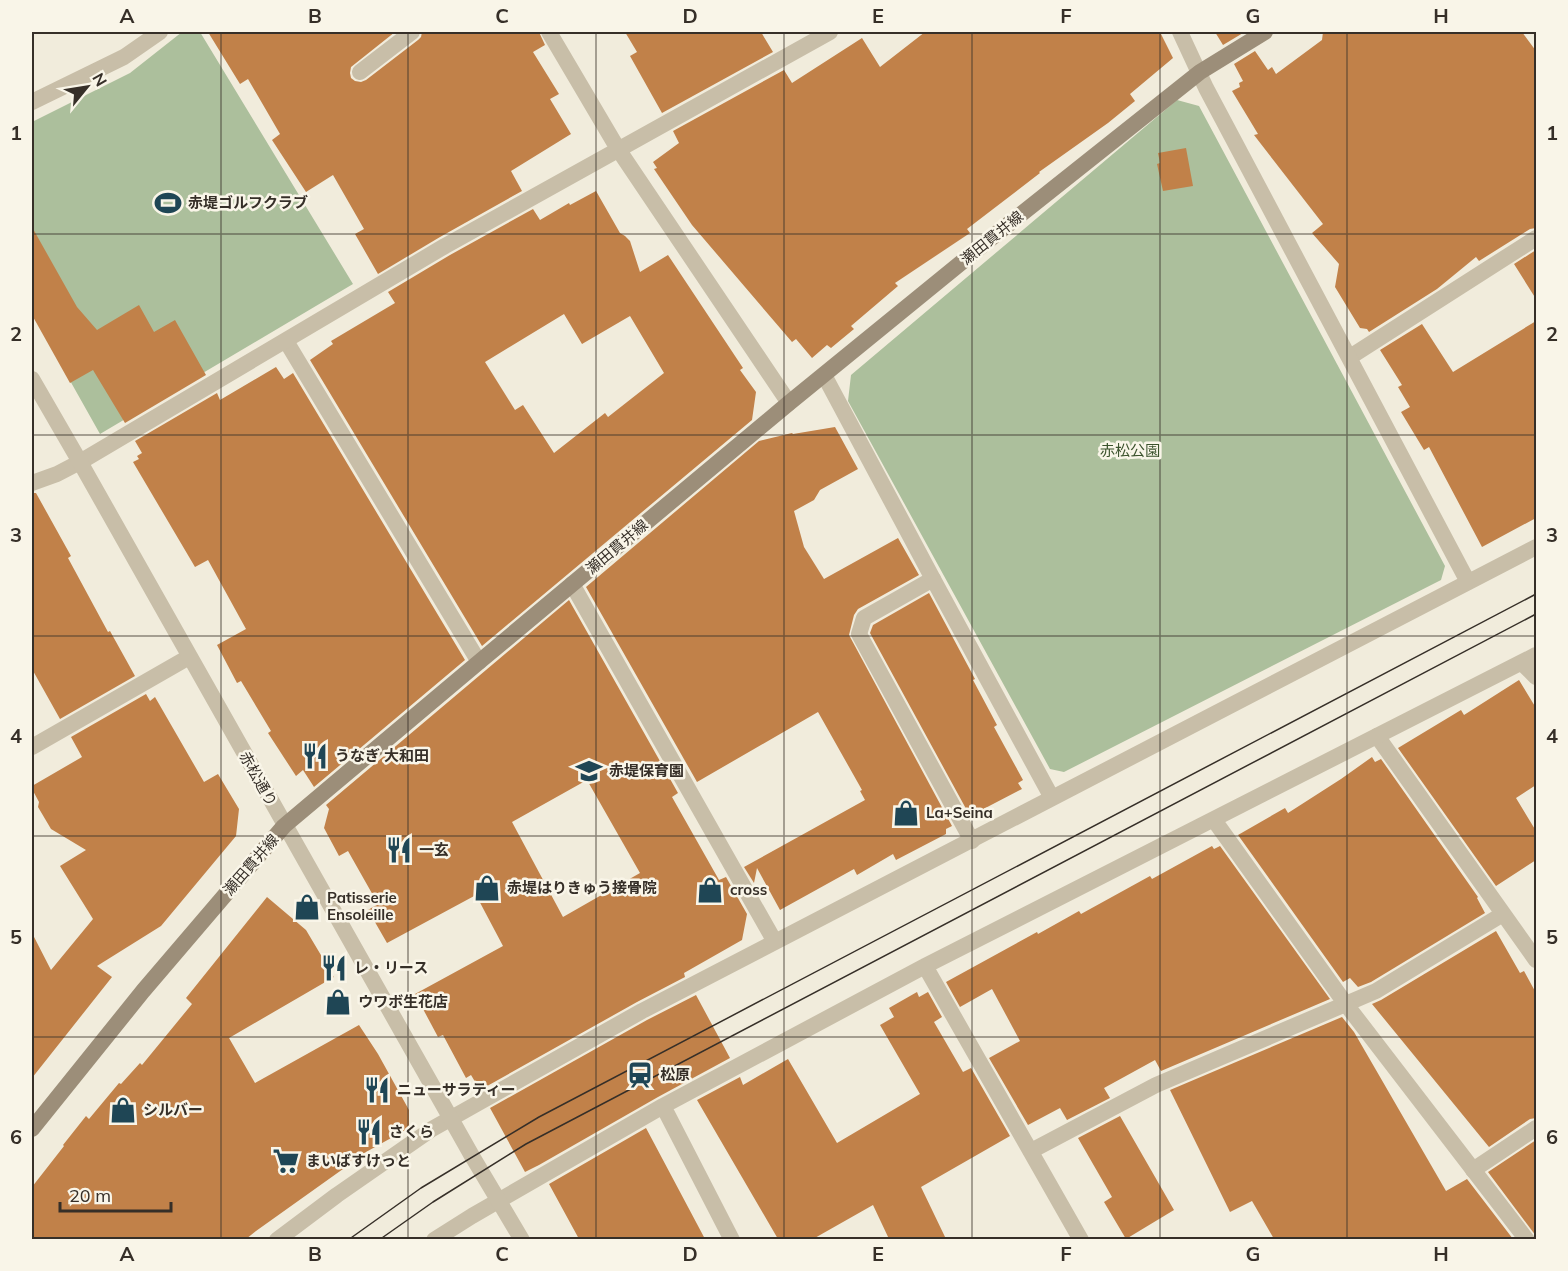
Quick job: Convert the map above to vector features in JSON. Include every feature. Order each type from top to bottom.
[{"type":"main road","name":"瀬田貫井線","points":[[32,1129],[142,991],[284,826],[789,403],[1000,231],[1200,72],[1266,32]]},
{"type":"street","points":[[32,102],[124,57],[160,32]]},
{"type":"street","points":[[360,72],[412,32]]},
{"type":"street","points":[[549,32],[618,149],[789,403]]},
{"type":"street","points":[[32,483],[80,462],[445,246],[830,32]]},
{"type":"street","points":[[1180,32],[1206,88],[1468,582]]},
{"type":"street","points":[[1350,357],[1536,238]]},
{"type":"street","points":[[286,341],[479,662]]},
{"type":"street","points":[[824,375],[1052,798]]},
{"type":"street","name":"赤松通り","points":[[32,379],[481,1172],[522,1239]]},
{"type":"street","points":[[278,1239],[390,1158],[451,1118],[642,1011],[1536,547]]},
{"type":"street","points":[[933,579],[864,618],[859,634],[972,841]]},
{"type":"street","points":[[572,584],[775,942]]},
{"type":"street","points":[[32,747],[189,657]]},
{"type":"street","points":[[434,1239],[663,1106],[926,966],[1529,659],[1536,677]]},
{"type":"street","points":[[1377,736],[1536,960]]},
{"type":"street","points":[[1214,820],[1345,1004],[1527,1239]]},
{"type":"street","points":[[1031,1151],[1156,1085],[1376,991],[1503,914]]},
{"type":"street","points":[[926,966],[1081,1239]]},
{"type":"street","points":[[663,1106],[732,1239]]},
{"type":"street","points":[[1473,1170],[1536,1128]]},
{"type":"green space","name":"赤堤ゴルフクラブ","points":[[182,32],[200,32],[353,284],[100,434],[32,313],[32,122],[130,73]]},
{"type":"green space","name":"赤松公園","points":[[1177,100],[1199,106],[1445,566],[1441,580],[1064,772],[1050,769],[848,401],[851,375]]},
{"type":"building","points":[[208,32],[395,32],[351,67],[351,78],[361,82],[418,40],[422,32],[539,32],[545,45],[533,52],[559,94],[550,99],[571,134],[511,171],[522,191],[378,274],[355,234],[364,229],[333,175],[306,192],[272,140],[280,134],[248,79],[240,84]]},
{"type":"building","points":[[625,32],[761,32],[773,52],[662,113],[630,56],[637,52]]},
{"type":"building","points":[[925,32],[1160,32],[1173,58],[1130,94],[1135,101],[967,229],[970,233],[895,283],[898,286],[851,326],[854,329],[831,348],[827,345],[812,358],[796,339],[792,342],[692,225],[654,169],[657,168],[653,162],[679,143],[673,131],[784,70],[792,83],[862,38],[880,67]]},
{"type":"building","points":[[1215,32],[1242,32],[1243,33],[1223,45]]},
{"type":"building","points":[[1323,32],[1522,32],[1536,51],[1536,228],[1530,229],[1479,261],[1476,257],[1437,289],[1369,332],[1367,329],[1360,328],[1335,287],[1339,264],[1312,233],[1323,224],[1254,135],[1258,134],[1232,91],[1240,87],[1239,83],[1243,81],[1234,64],[1255,51],[1268,70],[1272,67],[1276,74],[1322,40]]},
{"type":"building","points":[[1186,148],[1193,186],[1163,191],[1157,164],[1160,163],[1158,153]]},
{"type":"building","points":[[596,191],[620,233],[630,241],[640,272],[668,255],[743,368],[740,370],[756,392],[752,420],[482,646],[310,360],[333,344],[331,341],[395,303],[388,292],[450,255],[533,209],[540,220],[569,203],[570,205]],"holes":[[[564,314],[582,344],[630,316],[664,373],[608,417],[605,413],[554,453],[523,405],[515,410],[485,362]]]},
{"type":"building","points":[[32,227],[77,307],[97,330],[139,305],[154,332],[175,320],[206,375],[125,423],[93,370],[70,383],[32,315]]},
{"type":"building","points":[[1536,250],[1536,299],[1514,264]]},
{"type":"building","points":[[1536,321],[1536,518],[1482,547],[1429,447],[1424,450],[1401,412],[1410,407],[1398,387],[1402,385],[1380,350],[1422,324],[1453,372]]},
{"type":"building","points":[[276,367],[284,379],[293,373],[465,660],[314,787],[303,770],[296,776],[268,733],[271,731],[241,681],[237,683],[217,645],[246,629],[208,560],[195,567],[133,462],[139,459],[137,456],[142,453],[135,441],[217,393],[220,400]]},
{"type":"building","points":[[835,427],[858,469],[820,490],[814,500],[794,511],[804,547],[824,579],[898,538],[919,575],[858,609],[854,615],[849,635],[952,826],[946,829],[946,834],[896,860],[893,854],[857,875],[854,869],[780,910],[757,868],[754,883],[744,867],[865,800],[860,791],[862,790],[818,712],[697,782],[586,587],[759,441],[792,433]]},
{"type":"building","points":[[32,493],[36,493],[71,556],[68,558],[108,632],[110,631],[135,676],[60,719],[32,669]]},
{"type":"building","points":[[929,593],[975,679],[973,680],[997,725],[994,727],[1023,780],[1018,783],[1022,789],[970,816],[870,633],[873,625]]},
{"type":"building","points":[[569,600],[678,793],[672,797],[719,880],[726,877],[747,914],[742,940],[684,973],[685,977],[480,1090],[471,1075],[466,1078],[443,1035],[438,1037],[415,994],[503,946],[476,895],[387,943],[368,910],[378,904],[348,851],[339,856],[324,828],[329,809],[326,805]],"holes":[[[587,780],[640,873],[563,917],[512,822]]]},
{"type":"building","points":[[1519,680],[1536,708],[1536,785],[1516,798],[1536,831],[1536,860],[1496,886],[1398,748],[1461,710],[1464,715]]},
{"type":"building","points":[[146,694],[150,701],[155,697],[204,782],[218,774],[239,809],[236,836],[161,926],[97,966],[112,977],[32,1078],[32,933],[51,970],[93,919],[60,866],[86,850],[51,829],[38,807],[39,802],[32,786],[82,757],[71,737]]},
{"type":"building","points":[[1372,757],[1375,762],[1381,759],[1478,897],[1485,913],[1371,982],[1358,987],[1350,978],[1343,982],[1238,835],[1285,808],[1288,813]]},
{"type":"building","points":[[1212,846],[1214,849],[1220,846],[1330,999],[1161,1071],[1155,1060],[1104,1088],[1110,1098],[1067,1120],[1060,1108],[1028,1125],[989,1058],[1020,1041],[992,989],[960,1007],[946,982],[1037,932],[1038,934],[1079,911],[1081,914],[1150,876],[1152,879]]},
{"type":"building","points":[[267,897],[306,930],[334,977],[229,1038],[255,1083],[359,1025],[409,1110],[409,1128],[341,1166],[343,1169],[246,1239],[32,1239],[32,1187],[86,1116],[89,1119],[119,1083],[121,1084],[140,1063],[142,1065],[192,1004],[186,998]]},
{"type":"building","points":[[1496,931],[1520,973],[1524,971],[1536,993],[1536,1118],[1530,1119],[1489,1147],[1372,1004]]},
{"type":"building","points":[[917,992],[919,997],[928,992],[942,1017],[934,1022],[963,1072],[971,1068],[1010,1136],[921,1187],[946,1239],[889,1239],[873,1205],[813,1239],[778,1239],[697,1100],[740,1077],[743,1085],[788,1059],[837,1143],[920,1094],[880,1025],[894,1017],[889,1008]]},
{"type":"building","points":[[696,995],[730,1058],[525,1172],[490,1108]]},
{"type":"building","points":[[1342,1017],[1354,1032],[1446,1191],[1467,1179],[1513,1239],[1274,1239],[1252,1201],[1230,1212],[1170,1090]]},
{"type":"building","points":[[1120,1116],[1174,1210],[1126,1239],[1104,1202],[1112,1197],[1078,1138]]},
{"type":"building","points":[[646,1128],[705,1239],[579,1239],[549,1184]]},
{"type":"building","points":[[1536,1140],[1536,1236],[1488,1172]]},
{"type":"tram line","points":[[348,1240],[421,1188],[539,1117],[1536,594]]},
{"type":"tram line","points":[[379,1240],[433,1202],[526,1144],[1536,614]]},
{"type":"place","name":"赤堤ゴルフクラブ","points":[[168,203]]},
{"type":"place","name":"うなぎ 大和田","points":[[315,756]]},
{"type":"place","name":"赤堤保育園","points":[[589,771]]},
{"type":"place","name":"La+Seina","points":[[906,813]]},
{"type":"place","name":"一玄","points":[[399,850]]},
{"type":"place","name":"赤堤はりきゅう接骨院","points":[[487,888]]},
{"type":"place","name":"cross","points":[[710,890]]},
{"type":"place","name":"Patisserie Ensoleille","points":[[307,907]]},
{"type":"place","name":"レ・リース","points":[[334,968]]},
{"type":"place","name":"ウワボ生花店","points":[[338,1002]]},
{"type":"place","name":"松原","points":[[640,1075]]},
{"type":"place","name":"ニューサラティー","points":[[377,1090]]},
{"type":"place","name":"シルバー","points":[[123,1110]]},
{"type":"place","name":"さくら","points":[[369,1132]]},
{"type":"place","name":"まいばすけっと","points":[[286,1161]]}]
